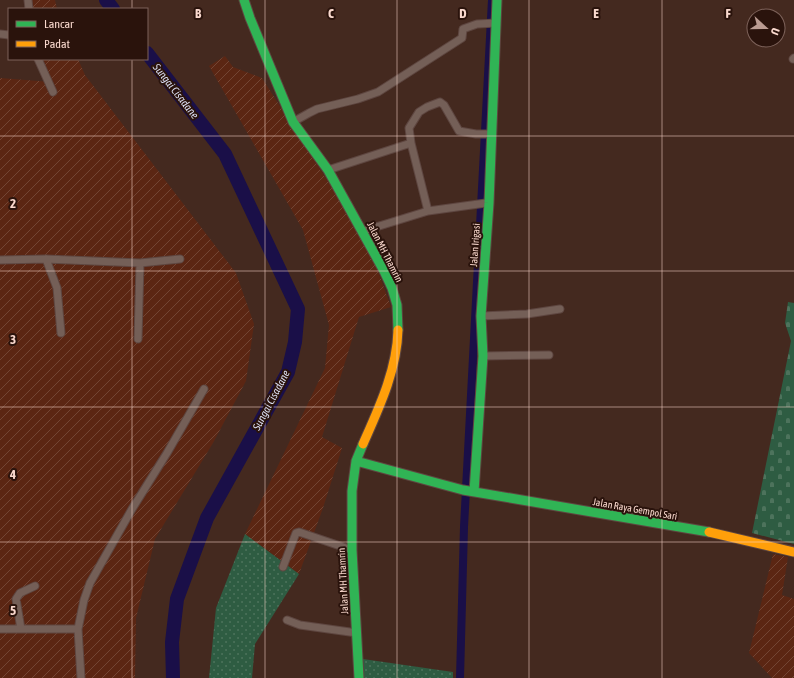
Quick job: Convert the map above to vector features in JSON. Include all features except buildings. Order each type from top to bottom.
[{"type":"street","name":"Jalan MH Thamrin","points":[[244,0],[293,122],[328,170],[363,231],[392,288],[397,305],[398,331],[390,376],[381,404],[356,461],[352,490],[352,550],[359,678]]},
{"type":"street","name":"Jalan Irigasi","points":[[469,491],[483,356],[481,316],[491,23],[497,0]]},
{"type":"street","points":[[293,122],[309,112],[378,92],[462,38],[464,29],[477,24],[491,23]]},
{"type":"street","points":[[38,60],[43,74],[53,92]]},
{"type":"street","points":[[428,211],[411,143],[409,128],[419,112],[440,102],[444,105],[459,130],[487,134]]},
{"type":"street","points":[[328,170],[411,143]]},
{"type":"street","points":[[363,231],[428,211],[485,204]]},
{"type":"street","points":[[0,260],[46,259],[140,263],[180,259]]},
{"type":"street","points":[[46,259],[57,288],[61,333]]},
{"type":"street","points":[[138,339],[140,263]]},
{"type":"street","points":[[481,316],[527,314],[560,309]]},
{"type":"street","points":[[483,356],[549,355]]},
{"type":"street","points":[[81,678],[78,629],[84,600],[90,583],[204,389]]},
{"type":"street","name":"Jalan Raya Gempol Sari","points":[[356,461],[469,491],[703,532],[794,552]]},
{"type":"street","points":[[283,567],[296,533],[299,532],[352,550]]},
{"type":"street","points":[[21,629],[16,599],[20,593],[34,586]]},
{"type":"street","points":[[287,620],[300,625],[357,633]]},
{"type":"street","points":[[0,628],[78,629]]},
{"type":"shaded area","points":[[27,0],[55,0],[57,8],[27,8]]},
{"type":"shaded area","points":[[225,56],[233,67],[262,78],[369,246],[391,307],[359,317],[322,437],[342,448],[323,508],[299,574],[245,534],[325,368],[329,325],[303,230],[209,66]]},
{"type":"shaded area","points":[[43,60],[78,60],[85,75],[236,273],[254,324],[246,381],[213,443],[155,539],[136,618],[135,678],[0,678],[0,78],[51,82]]},
{"type":"shaded area","points":[[773,554],[788,557],[782,595],[794,599],[794,678],[772,678],[749,653]]},
{"type":"green space","points":[[788,302],[794,303],[794,544],[752,533],[791,341],[785,323]]},
{"type":"green space","points":[[245,534],[299,574],[255,644],[252,678],[209,678],[216,608]]},
{"type":"green space","points":[[363,659],[453,672],[453,678],[355,678]]},
{"type":"waterway","name":"Sungai Cisadane","points":[[106,0],[112,8]]},
{"type":"waterway","points":[[460,678],[464,527],[492,0]]},
{"type":"waterway","name":"Sungai Cisadane","points":[[148,54],[225,154],[298,309],[295,342],[288,372],[207,518],[177,599],[172,642],[173,678]]},
{"type":"traffic: fast","points":[[244,0],[293,122],[328,170],[392,288],[397,305],[398,330]]},
{"type":"traffic: fast","points":[[474,492],[483,356],[481,316],[489,203],[497,0]]},
{"type":"traffic: fast","points":[[359,678],[352,550],[352,491],[356,461],[363,444]]},
{"type":"traffic: fast","points":[[356,461],[463,490],[709,532]]},
{"type":"traffic: slow","points":[[363,444],[381,403],[391,374],[397,345],[398,330]]},
{"type":"traffic: slow","points":[[709,532],[794,552]]}]
